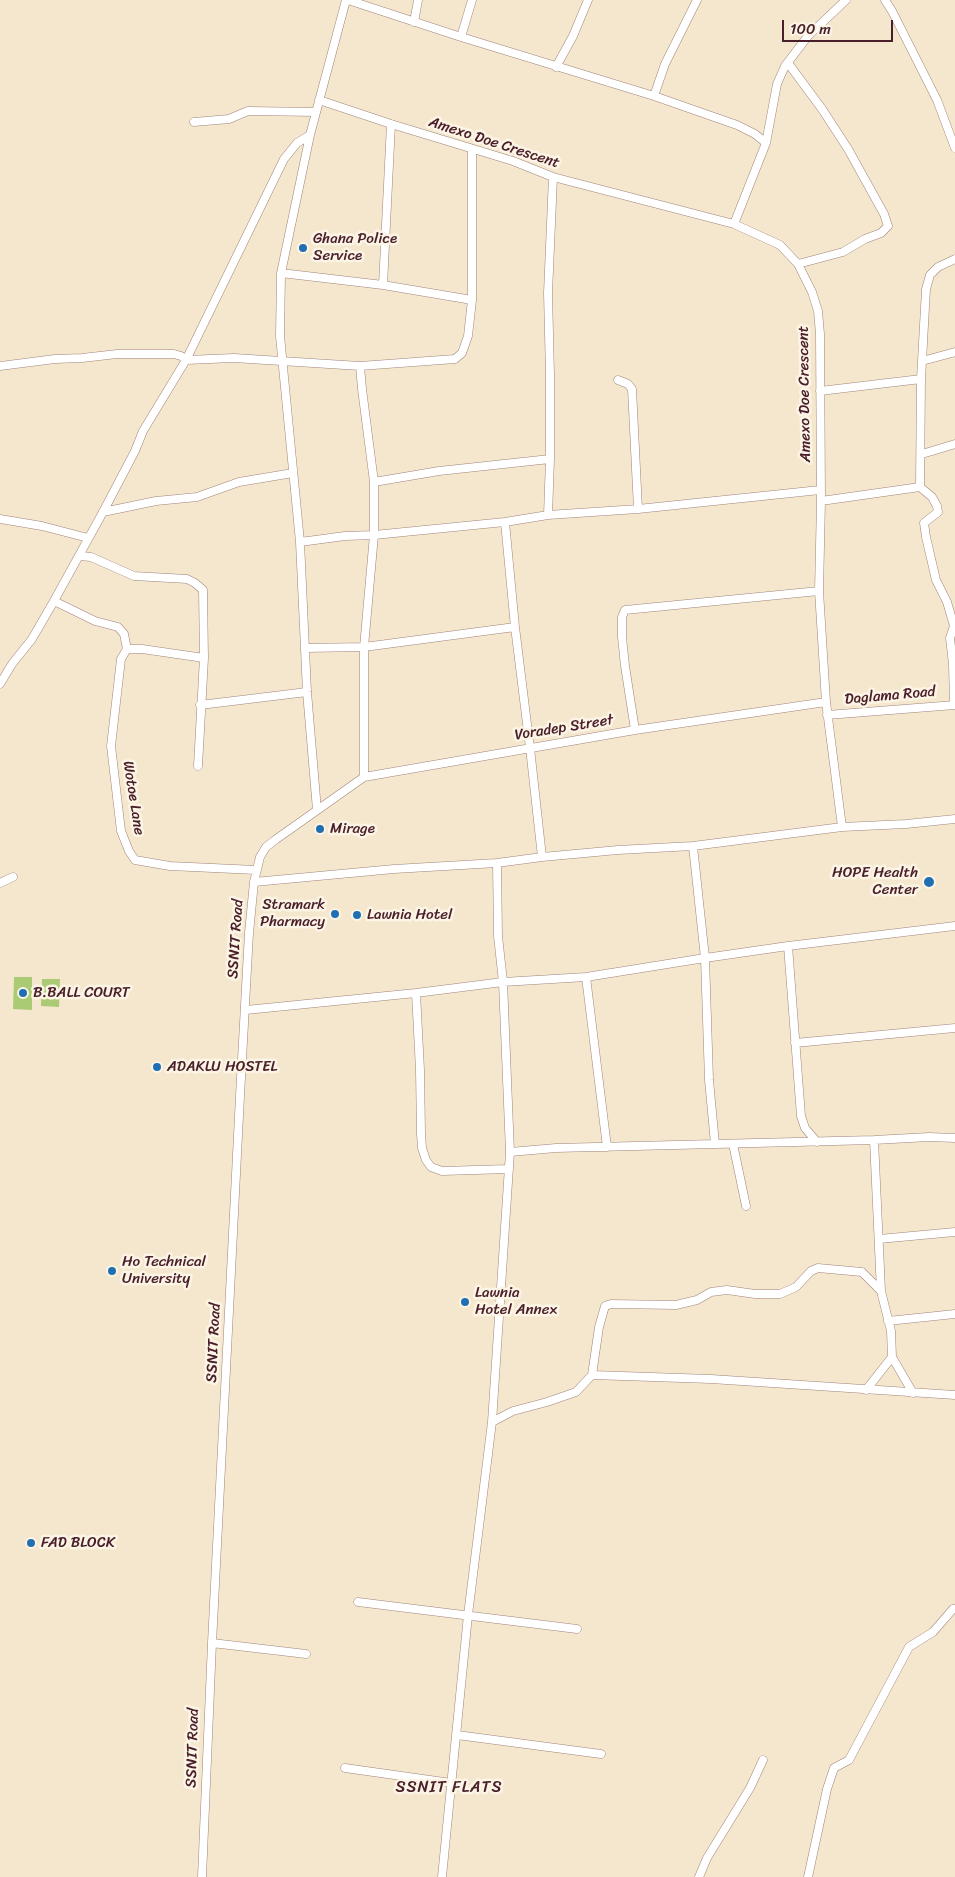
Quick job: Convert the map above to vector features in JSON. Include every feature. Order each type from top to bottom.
[{"type":"street","points":[[317,810],[307,692],[300,542],[281,360],[281,272],[318,100],[347,0],[556,67],[654,96],[737,125],[755,134],[766,143]]},
{"type":"street","points":[[414,22],[418,0]]},
{"type":"street","points":[[461,37],[472,0]]},
{"type":"street","points":[[556,67],[573,36],[588,0]]},
{"type":"street","points":[[654,96],[665,64],[697,0]]},
{"type":"street","points":[[734,224],[766,143],[777,84],[788,63],[808,36],[846,0]]},
{"type":"street","points":[[885,0],[937,100],[955,148]]},
{"type":"street","points":[[788,63],[822,108],[884,214],[888,226],[881,233],[843,252],[798,264]]},
{"type":"street","name":"Amexo Doe Crescent","points":[[318,100],[513,161],[553,177],[734,224],[780,245],[798,264],[812,292],[818,311],[820,334],[819,592],[826,702],[842,827]]},
{"type":"street","points":[[194,122],[229,119],[248,111],[316,112]]},
{"type":"street","points":[[383,285],[391,124]]},
{"type":"street","points":[[0,684],[12,664],[32,639],[104,512],[143,431],[186,360],[284,159],[297,143],[310,135]]},
{"type":"street","points":[[0,366],[117,354],[174,354],[186,360],[234,358],[360,366],[455,359],[462,353],[468,336],[472,300],[472,149]]},
{"type":"street","points":[[548,515],[550,375],[548,293],[553,177]]},
{"type":"street","points":[[954,705],[950,638],[954,625],[947,602],[936,580],[924,523],[938,512],[937,506],[920,487],[922,454],[921,379],[926,289],[930,275],[938,266],[955,259]]},
{"type":"street","points":[[281,272],[383,285],[472,300]]},
{"type":"street","points":[[922,361],[955,352]]},
{"type":"street","points":[[360,366],[374,482],[374,535],[364,647],[364,777]]},
{"type":"street","points":[[820,391],[921,379]]},
{"type":"street","points":[[618,380],[628,384],[632,389],[638,509]]},
{"type":"street","points":[[922,454],[955,444]]},
{"type":"street","points":[[374,482],[439,471],[550,459]]},
{"type":"street","points":[[104,512],[156,501],[197,497],[239,482],[293,473]]},
{"type":"street","points":[[820,501],[920,487]]},
{"type":"street","points":[[300,542],[345,536],[374,535],[505,522],[548,515],[638,509],[820,490]]},
{"type":"street","points":[[0,519],[42,526],[88,538]]},
{"type":"street","points":[[505,522],[514,627],[542,856]]},
{"type":"street","points":[[79,556],[91,557],[134,576],[177,578],[195,583],[203,590],[204,658],[198,766]]},
{"type":"street","points":[[635,730],[624,666],[622,617],[625,610],[819,592]]},
{"type":"street","points":[[54,601],[96,621],[118,627],[124,634],[127,649],[142,648],[204,658]]},
{"type":"street","points":[[305,648],[364,647],[514,627]]},
{"type":"street","name":"Wotoe Lane","points":[[127,649],[121,659],[111,746],[121,831],[129,851],[135,860],[170,866],[256,870]]},
{"type":"street","points":[[200,705],[307,692]]},
{"type":"street","name":"Voradep Street","points":[[317,810],[364,777],[635,730],[826,702]]},
{"type":"street","name":"Daglama Road","points":[[828,715],[954,705]]},
{"type":"street","name":"SSNIT Road","points":[[202,1877],[240,1096],[254,882],[260,858],[266,847],[317,810]]},
{"type":"street","points":[[254,882],[394,869],[497,863],[542,856],[693,846],[842,827],[906,824],[955,819]]},
{"type":"street","points":[[693,846],[705,958],[709,1080],[715,1144]]},
{"type":"street","points":[[442,1877],[468,1615],[492,1422],[510,1152],[503,982],[498,936],[497,863]]},
{"type":"street","points":[[0,883],[13,877]]},
{"type":"street","points":[[246,1010],[416,994],[503,982],[586,977],[788,946],[955,926]]},
{"type":"street","points":[[788,946],[801,1116],[806,1128],[817,1142]]},
{"type":"street","points":[[586,977],[607,1147]]},
{"type":"street","points":[[416,994],[421,1134],[422,1148],[426,1160],[431,1167],[442,1171],[509,1170]]},
{"type":"street","points":[[795,1043],[955,1028]]},
{"type":"street","points":[[510,1152],[556,1148],[817,1142],[929,1137],[955,1138]]},
{"type":"street","points":[[874,1140],[881,1291],[891,1331],[892,1357],[913,1393]]},
{"type":"street","points":[[733,1144],[746,1206]]},
{"type":"street","points":[[880,1239],[955,1232]]},
{"type":"street","points":[[492,1422],[513,1411],[576,1392],[592,1375],[599,1327],[605,1306],[612,1304],[676,1305],[692,1301],[711,1292],[727,1290],[755,1294],[780,1294],[796,1287],[811,1271],[818,1268],[862,1272],[881,1291]]},
{"type":"street","points":[[888,1322],[955,1314]]},
{"type":"street","points":[[866,1390],[892,1357]]},
{"type":"street","points":[[592,1375],[712,1379],[955,1395]]},
{"type":"street","points":[[358,1602],[577,1629]]},
{"type":"street","points":[[808,1877],[827,1789],[834,1768],[849,1760],[909,1647],[933,1632],[955,1609]]},
{"type":"street","points":[[212,1643],[306,1654]]},
{"type":"street","points":[[457,1735],[601,1754]]},
{"type":"street","points":[[699,1877],[707,1858],[750,1788],[763,1760]]},
{"type":"street","points":[[345,1768],[451,1783]]},
{"type":"green space","name":"B.BALL COURT","points":[[14,977],[32,977],[32,1010],[13,1009]]},
{"type":"green space","points":[[42,979],[60,979],[59,1007],[41,1006]]},
{"type":"place","name":"Ghana Police Service","points":[[303,248]]},
{"type":"place","name":"Mirage","points":[[320,829]]},
{"type":"place","name":"HOPE Health Center","points":[[929,882]]},
{"type":"place","name":"Stramark Pharmacy","points":[[335,914]]},
{"type":"place","name":"Lawnia Hotel","points":[[357,915]]},
{"type":"place","name":"B.BALL COURT","points":[[23,993]]},
{"type":"place","name":"ADAKLU HOSTEL","points":[[157,1067]]},
{"type":"place","name":"Ho Technical University","points":[[112,1271]]},
{"type":"place","name":"Lawnia Hotel Annex","points":[[465,1302]]},
{"type":"place","name":"FAD BLOCK","points":[[31,1543]]},
{"type":"district","name":"SSNIT FLATS","points":[[449,1788]]}]
